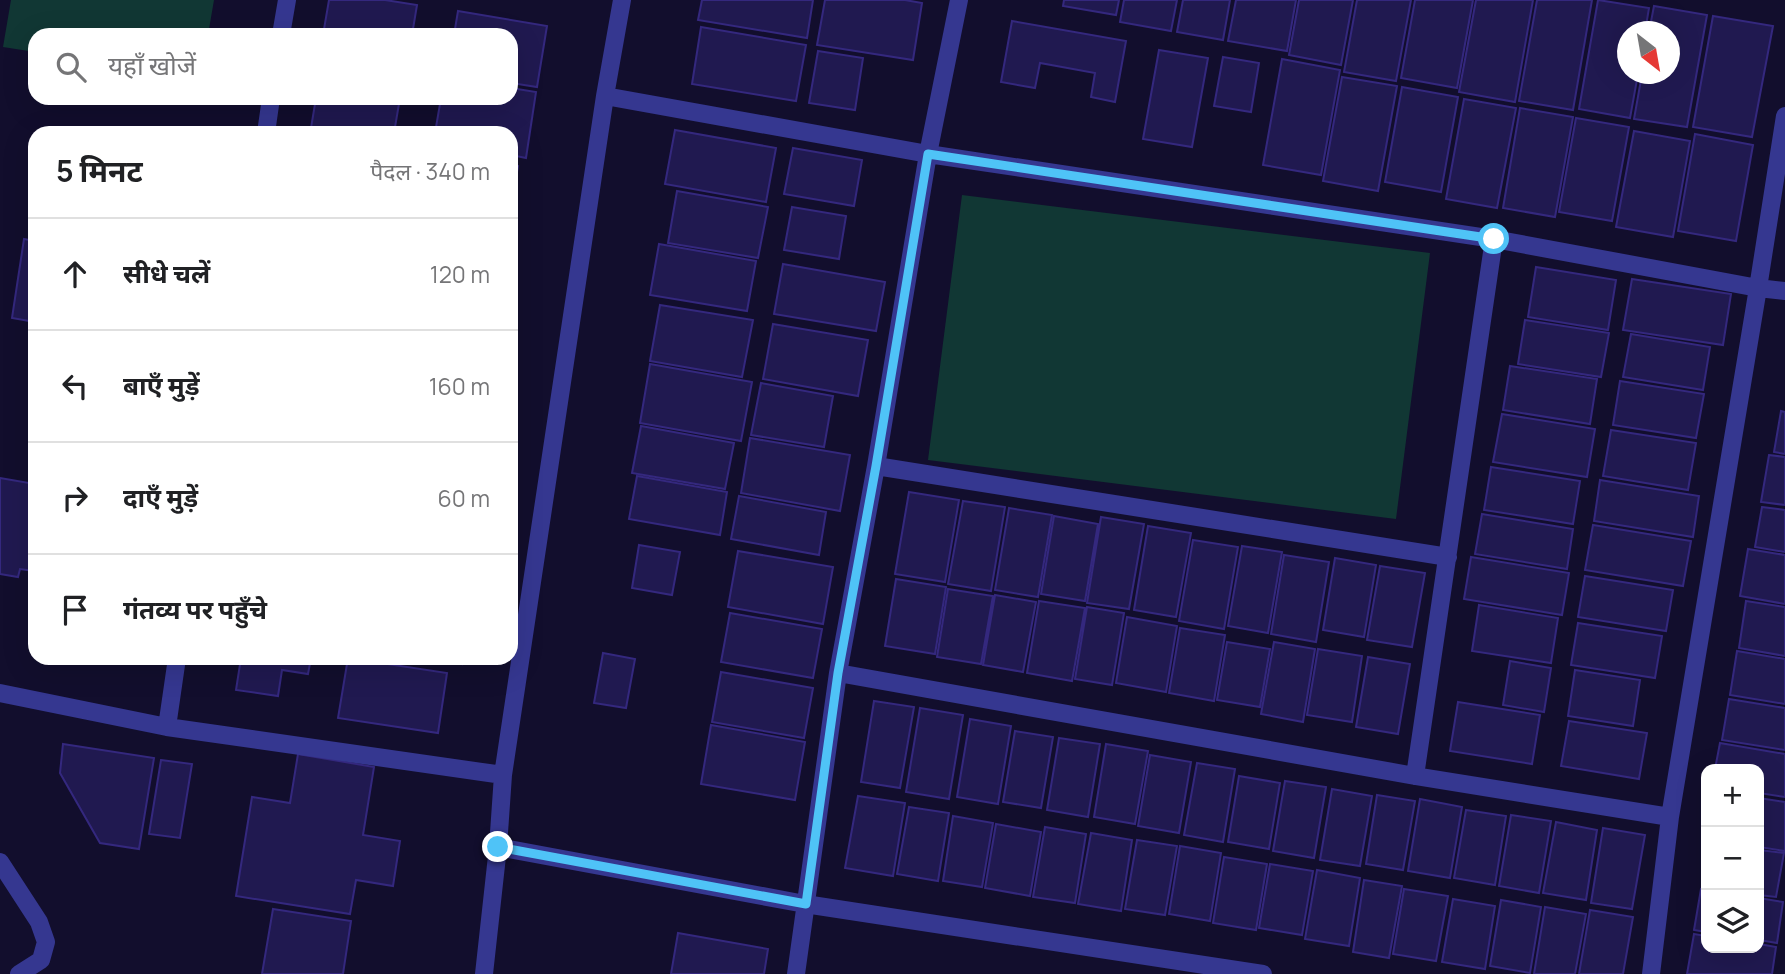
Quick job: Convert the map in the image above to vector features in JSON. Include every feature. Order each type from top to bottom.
[{"type":"street","points":[[282,28],[286,0]]},
{"type":"street","points":[[484,974],[503,775],[605,96],[622,0]]},
{"type":"street","points":[[796,974],[838,673],[928,154],[959,0]]},
{"type":"street","points":[[605,96],[928,154],[1494,239],[1785,291]]},
{"type":"street","points":[[267,126],[270,105]]},
{"type":"street","points":[[1651,974],[1670,817],[1785,116]]},
{"type":"street","points":[[1415,776],[1494,239]]},
{"type":"street","points":[[876,466],[1448,557]]},
{"type":"street","points":[[167,727],[176,665]]},
{"type":"street","points":[[838,673],[1415,776],[1670,817]]},
{"type":"street","points":[[0,693],[167,727],[503,775]]},
{"type":"street","points":[[498,847],[806,904],[1258,974]]},
{"type":"street","points":[[0,862],[39,922],[46,942],[41,960],[19,974]]},
{"type":"green space","points":[[11,0],[214,0],[209,28],[28,28],[28,51],[3,47]]},
{"type":"green space","points":[[962,195],[1430,253],[1396,519],[928,460]]},
{"type":"building","points":[[329,0],[385,0],[417,5],[413,28],[324,28]]},
{"type":"building","points":[[702,0],[813,0],[807,38],[698,20]]},
{"type":"building","points":[[825,0],[905,0],[922,3],[913,60],[817,45]]},
{"type":"building","points":[[1064,0],[1119,0],[1116,15],[1063,6]]},
{"type":"building","points":[[1124,0],[1177,0],[1171,31],[1120,22]]},
{"type":"building","points":[[1183,0],[1230,0],[1223,40],[1177,32]]},
{"type":"building","points":[[1236,0],[1296,0],[1287,51],[1228,41]]},
{"type":"building","points":[[1299,0],[1353,0],[1341,65],[1289,55]]},
{"type":"building","points":[[1357,0],[1411,0],[1396,81],[1344,72]]},
{"type":"building","points":[[1415,0],[1473,0],[1457,88],[1401,78]]},
{"type":"building","points":[[1476,0],[1533,0],[1515,102],[1459,92]]},
{"type":"building","points":[[1537,0],[1592,0],[1573,110],[1519,101]]},
{"type":"building","points":[[1598,0],[1649,8],[1647,21],[1617,21],[1617,84],[1636,84],[1630,118],[1579,109]]},
{"type":"building","points":[[1654,6],[1707,15],[1687,127],[1634,119],[1640,84],[1680,84],[1680,21],[1651,21]]},
{"type":"building","points":[[458,11],[547,26],[537,87],[518,84],[518,28],[455,28]]},
{"type":"building","points":[[1713,16],[1773,26],[1752,137],[1693,127]]},
{"type":"building","points":[[1012,21],[1126,41],[1115,102],[1091,97],[1095,73],[1040,63],[1035,88],[1001,82]]},
{"type":"building","points":[[701,27],[806,45],[796,101],[692,84]]},
{"type":"building","points":[[1159,50],[1208,58],[1192,147],[1143,139]]},
{"type":"building","points":[[818,51],[863,58],[855,110],[809,103]]},
{"type":"building","points":[[1223,57],[1259,63],[1251,112],[1214,106]]},
{"type":"building","points":[[1282,59],[1340,70],[1321,175],[1263,165]]},
{"type":"building","points":[[1342,77],[1397,86],[1378,191],[1323,181]]},
{"type":"building","points":[[1402,87],[1458,97],[1441,192],[1385,182]]},
{"type":"building","points":[[518,89],[536,92],[526,158],[518,156],[518,126],[436,126],[440,105],[518,105]]},
{"type":"building","points":[[1464,99],[1516,108],[1497,208],[1446,199]]},
{"type":"building","points":[[315,105],[399,105],[395,126],[311,126]]},
{"type":"building","points":[[1520,108],[1573,117],[1555,217],[1503,208]]},
{"type":"building","points":[[1576,118],[1629,127],[1612,221],[1559,212]]},
{"type":"building","points":[[675,130],[776,148],[766,202],[665,184]]},
{"type":"building","points":[[1634,131],[1690,141],[1673,237],[1616,227]]},
{"type":"building","points":[[1695,134],[1753,145],[1736,241],[1678,231]]},
{"type":"building","points":[[793,148],[862,160],[854,206],[784,194]]},
{"type":"building","points":[[677,191],[768,207],[758,258],[668,243]]},
{"type":"building","points":[[792,207],[846,216],[839,259],[784,250]]},
{"type":"building","points":[[24,239],[28,240],[28,321],[12,318]]},
{"type":"building","points":[[659,244],[756,261],[747,311],[650,295]]},
{"type":"building","points":[[783,264],[885,282],[876,331],[774,314]]},
{"type":"building","points":[[1536,267],[1616,280],[1608,330],[1528,317]]},
{"type":"building","points":[[1632,279],[1731,294],[1723,345],[1623,330]]},
{"type":"building","points":[[660,305],[753,320],[742,377],[650,361]]},
{"type":"building","points":[[1525,320],[1609,333],[1601,377],[1518,364]]},
{"type":"building","points":[[773,324],[868,340],[858,396],[763,379]]},
{"type":"building","points":[[1631,334],[1710,347],[1703,390],[1623,377]]},
{"type":"building","points":[[650,364],[752,382],[741,441],[640,423]]},
{"type":"building","points":[[1510,366],[1597,379],[1590,424],[1503,410]]},
{"type":"building","points":[[1620,381],[1704,394],[1696,438],[1613,425]]},
{"type":"building","points":[[761,383],[833,396],[824,447],[751,435]]},
{"type":"building","points":[[1781,411],[1785,412],[1785,454],[1774,452]]},
{"type":"building","points":[[1502,414],[1595,429],[1587,477],[1493,462]]},
{"type":"building","points":[[641,426],[734,443],[725,489],[632,473]]},
{"type":"building","points":[[1611,430],[1696,443],[1688,490],[1603,476]]},
{"type":"building","points":[[750,438],[850,455],[840,511],[741,493]]},
{"type":"building","points":[[1769,455],[1785,457],[1785,505],[1761,502]]},
{"type":"building","points":[[1491,467],[1580,481],[1573,524],[1484,510]]},
{"type":"building","points":[[637,476],[727,492],[720,535],[629,519]]},
{"type":"building","points":[[0,478],[28,483],[28,570],[20,569],[18,577],[0,574]]},
{"type":"building","points":[[1600,480],[1699,496],[1693,537],[1594,521]]},
{"type":"building","points":[[909,492],[959,500],[945,582],[895,574]]},
{"type":"building","points":[[739,496],[826,512],[819,555],[731,539]]},
{"type":"building","points":[[963,501],[1005,507],[991,591],[948,584]]},
{"type":"building","points":[[1762,507],[1785,510],[1785,552],[1755,547]]},
{"type":"building","points":[[1009,508],[1052,515],[1038,597],[995,590]]},
{"type":"building","points":[[1482,514],[1573,529],[1567,569],[1475,554]]},
{"type":"building","points":[[1054,516],[1098,524],[1085,601],[1041,594]]},
{"type":"building","points":[[1101,517],[1144,524],[1129,609],[1087,603]]},
{"type":"building","points":[[1593,525],[1691,541],[1683,586],[1585,570]]},
{"type":"building","points":[[1148,526],[1191,533],[1176,617],[1134,610]]},
{"type":"building","points":[[1193,540],[1238,547],[1224,629],[1179,621]]},
{"type":"building","points":[[639,545],[680,552],[672,595],[632,588]]},
{"type":"building","points":[[1242,546],[1282,552],[1268,633],[1228,626]]},
{"type":"building","points":[[1748,549],[1785,555],[1785,604],[1740,596]]},
{"type":"building","points":[[738,551],[833,567],[823,624],[728,607]]},
{"type":"building","points":[[1284,555],[1329,562],[1316,642],[1271,634]]},
{"type":"building","points":[[1471,557],[1569,573],[1562,615],[1464,599]]},
{"type":"building","points":[[1335,558],[1376,565],[1364,637],[1323,630]]},
{"type":"building","points":[[1380,566],[1425,573],[1412,647],[1367,640]]},
{"type":"building","points":[[1585,576],[1673,590],[1666,631],[1578,617]]},
{"type":"building","points":[[896,579],[946,587],[935,654],[885,646]]},
{"type":"building","points":[[948,589],[993,596],[981,664],[937,657]]},
{"type":"building","points":[[995,595],[1036,602],[1023,672],[983,665]]},
{"type":"building","points":[[1039,601],[1085,608],[1072,681],[1027,673]]},
{"type":"building","points":[[1746,601],[1785,607],[1785,656],[1739,648]]},
{"type":"building","points":[[1479,605],[1558,618],[1551,663],[1472,651]]},
{"type":"building","points":[[1087,607],[1124,613],[1112,685],[1075,679]]},
{"type":"building","points":[[730,613],[822,629],[813,678],[721,662]]},
{"type":"building","points":[[1127,617],[1177,626],[1166,692],[1116,683]]},
{"type":"building","points":[[1578,623],[1662,636],[1655,678],[1571,665]]},
{"type":"building","points":[[1180,628],[1225,635],[1214,701],[1169,693]]},
{"type":"building","points":[[1227,642],[1270,649],[1260,707],[1217,700]]},
{"type":"building","points":[[1274,642],[1315,649],[1303,722],[1261,714]]},
{"type":"building","points":[[1318,649],[1362,656],[1352,722],[1307,715]]},
{"type":"building","points":[[1737,651],[1785,659],[1785,704],[1730,695]]},
{"type":"building","points":[[603,653],[635,659],[626,708],[594,703]]},
{"type":"building","points":[[1368,657],[1410,664],[1398,734],[1356,727]]},
{"type":"building","points":[[1510,661],[1551,668],[1544,712],[1503,705]]},
{"type":"building","points":[[240,665],[310,665],[308,674],[282,670],[278,696],[236,690]]},
{"type":"building","points":[[347,665],[394,665],[447,673],[438,733],[338,718]]},
{"type":"building","points":[[1575,670],[1640,680],[1633,726],[1568,716]]},
{"type":"building","points":[[721,672],[813,688],[804,738],[712,722]]},
{"type":"building","points":[[1729,699],[1785,708],[1785,750],[1722,740]]},
{"type":"building","points":[[874,701],[914,707],[900,788],[861,782]]},
{"type":"building","points":[[1458,702],[1540,715],[1532,764],[1450,751]]},
{"type":"building","points":[[920,708],[963,715],[949,799],[906,792]]},
{"type":"building","points":[[970,719],[1011,726],[998,804],[957,797]]},
{"type":"building","points":[[1569,721],[1647,733],[1639,779],[1561,766]]},
{"type":"building","points":[[711,725],[805,742],[795,800],[701,784]]},
{"type":"building","points":[[1015,731],[1053,737],[1041,808],[1003,802]]},
{"type":"building","points":[[1059,738],[1100,744],[1088,817],[1047,810]]},
{"type":"building","points":[[1720,743],[1785,754],[1785,797],[1764,794],[1764,764],[1716,764]]},
{"type":"building","points":[[63,744],[154,758],[139,849],[100,843],[60,773]]},
{"type":"building","points":[[1106,744],[1148,751],[1135,824],[1094,817]]},
{"type":"building","points":[[298,754],[374,767],[363,835],[400,841],[393,886],[356,880],[350,914],[236,896],[252,797],[290,803]]},
{"type":"building","points":[[1150,755],[1191,762],[1179,833],[1138,826]]},
{"type":"building","points":[[161,760],[192,764],[180,838],[149,834]]},
{"type":"building","points":[[1197,763],[1235,769],[1223,842],[1184,835]]},
{"type":"building","points":[[1239,776],[1280,783],[1269,849],[1228,842]]},
{"type":"building","points":[[1285,781],[1326,787],[1314,858],[1273,851]]},
{"type":"building","points":[[1332,789],[1372,796],[1360,866],[1320,860]]},
{"type":"building","points":[[1377,795],[1415,801],[1403,870],[1366,864]]},
{"type":"building","points":[[858,796],[905,803],[893,876],[845,868]]},
{"type":"building","points":[[1420,799],[1462,807],[1450,878],[1408,871]]},
{"type":"building","points":[[1764,799],[1785,802],[1785,851],[1764,848]]},
{"type":"building","points":[[909,807],[949,813],[938,881],[897,874]]},
{"type":"building","points":[[1466,810],[1506,816],[1495,885],[1454,878]]},
{"type":"building","points":[[1511,815],[1551,821],[1539,893],[1499,886]]},
{"type":"building","points":[[953,816],[993,823],[982,887],[943,881]]},
{"type":"building","points":[[1556,822],[1597,830],[1586,900],[1543,893]]},
{"type":"building","points":[[996,824],[1041,832],[1030,896],[985,888]]},
{"type":"building","points":[[1045,827],[1086,834],[1075,903],[1033,897]]},
{"type":"building","points":[[1603,828],[1645,835],[1632,909],[1591,903]]},
{"type":"building","points":[[1091,833],[1132,840],[1121,911],[1078,904]]},
{"type":"building","points":[[1137,840],[1177,846],[1165,915],[1125,909]]},
{"type":"building","points":[[1180,846],[1221,853],[1210,921],[1169,914]]},
{"type":"building","points":[[1764,851],[1784,853],[1776,897],[1764,896]]},
{"type":"building","points":[[1224,857],[1267,864],[1256,930],[1213,923]]},
{"type":"building","points":[[1270,864],[1313,871],[1302,935],[1259,928]]},
{"type":"building","points":[[1317,870],[1360,878],[1349,946],[1305,939]]},
{"type":"building","points":[[1364,880],[1402,886],[1389,958],[1353,952]]},
{"type":"building","points":[[1404,889],[1448,896],[1436,961],[1393,954]]},
{"type":"building","points":[[1701,889],[1701,931],[1694,930]]},
{"type":"building","points":[[1453,899],[1495,906],[1485,969],[1442,962]]},
{"type":"building","points":[[1764,899],[1783,902],[1777,943],[1764,941]]},
{"type":"building","points":[[1501,900],[1541,907],[1530,973],[1490,966]]},
{"type":"building","points":[[1545,907],[1586,914],[1575,974],[1534,974]]},
{"type":"building","points":[[273,909],[351,921],[343,974],[262,974]]},
{"type":"building","points":[[1590,910],[1633,917],[1623,974],[1579,974]]},
{"type":"building","points":[[678,933],[768,949],[764,974],[671,974]]},
{"type":"building","points":[[1694,934],[1701,935],[1701,953],[1764,953],[1764,945],[1776,947],[1772,974],[1687,974]]},
{"type":"route","points":[[498,847],[806,904],[838,673],[928,154],[1494,239]]}]
